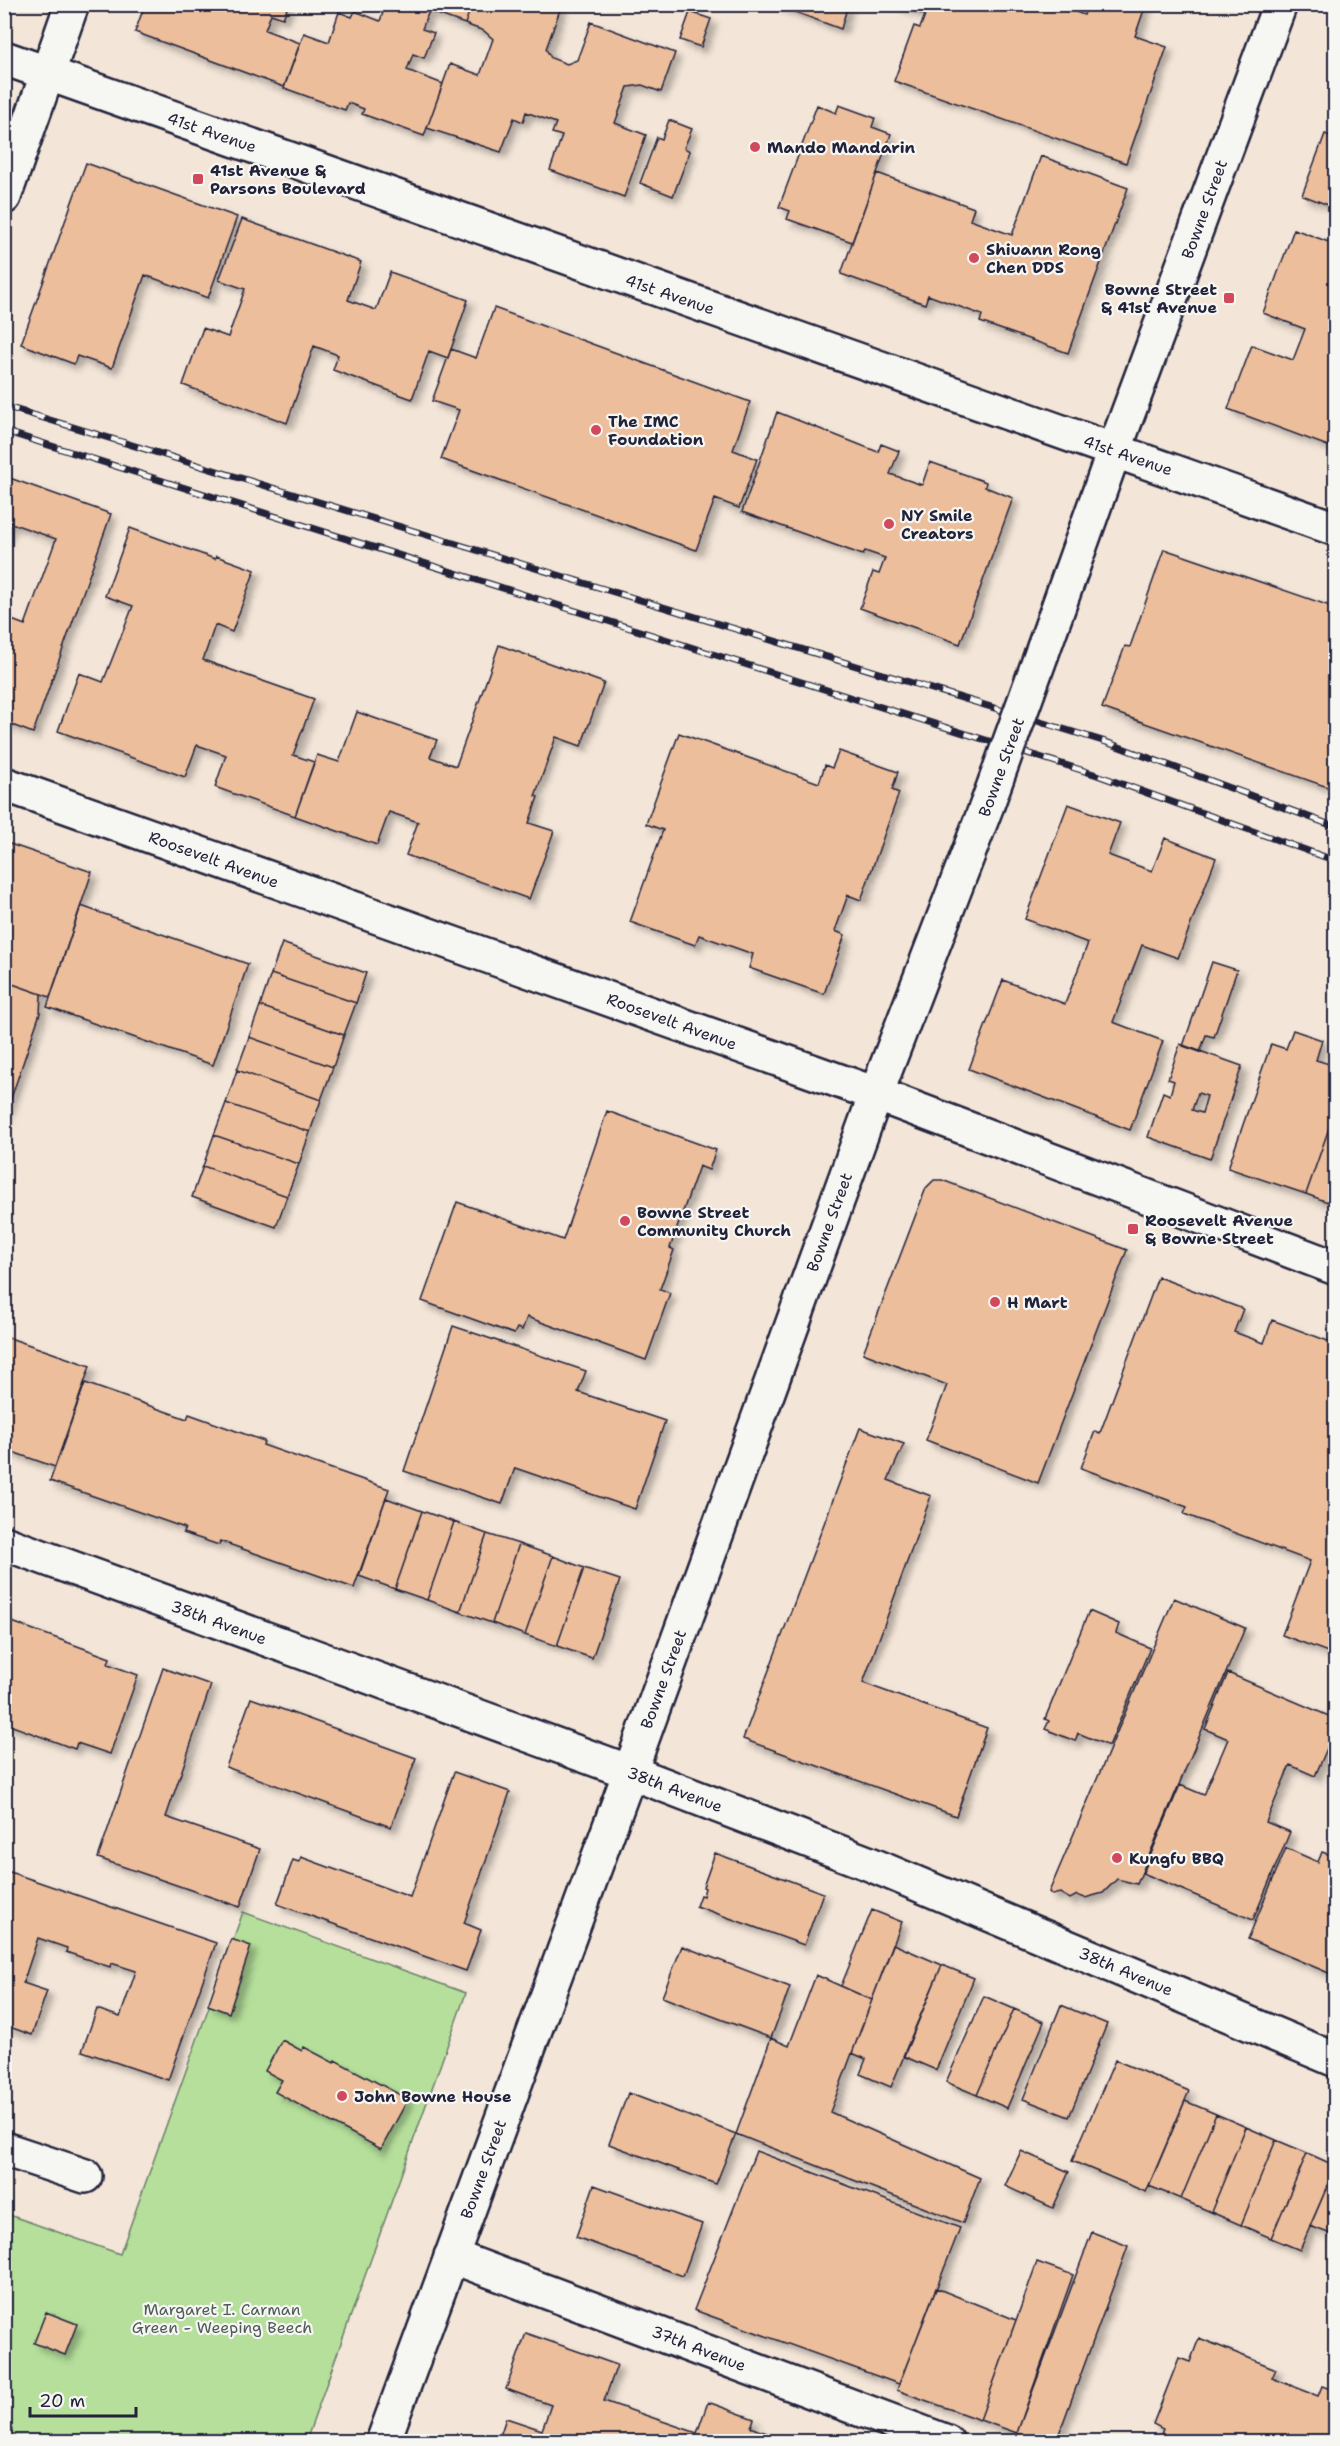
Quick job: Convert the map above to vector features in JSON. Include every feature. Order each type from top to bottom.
[{"type":"street","points":[[4,197],[72,4]]},
{"type":"street","name":"Bowne Street","points":[[383,2442],[630,1772],[876,1094],[987,805],[1114,451],[1280,4]]},
{"type":"street","name":"41st Avenue","points":[[4,58],[1335,529]]},
{"type":"street","name":"Roosevelt Avenue","points":[[4,784],[876,1094],[1335,1268]]},
{"type":"street","name":"38th Avenue","points":[[4,1543],[630,1772],[951,1896],[1335,2060]]},
{"type":"street","points":[[4,2148],[85,2176]]},
{"type":"street","name":"37th Avenue","points":[[451,2256],[947,2442]]},
{"type":"green space","name":"Margaret I. Carman Green - Weeping Beech","points":[[243,1912],[466,1993],[306,2441],[5,2441],[4,2213],[120,2254]]},
{"type":"building","points":[[145,4],[289,4],[283,18],[271,14],[265,30],[300,43],[284,87],[135,32]]},
{"type":"building","points":[[378,4],[472,4],[465,24],[429,11],[422,29],[434,33],[424,58],[413,54],[407,70],[443,84],[424,136],[362,114],[364,109],[348,103],[345,110],[284,88],[304,33],[329,42],[339,12],[352,17],[355,11],[380,21],[385,7]]},
{"type":"building","points":[[472,4],[562,4],[546,49],[551,58],[567,64],[577,60],[591,22],[675,53],[661,92],[642,85],[628,87],[615,123],[646,135],[624,197],[550,170],[562,136],[552,133],[556,123],[526,112],[523,122],[514,118],[501,152],[427,128],[450,64],[480,75],[493,39],[484,31],[465,24]]},
{"type":"building","points":[[776,4],[848,4],[841,29],[776,5]]},
{"type":"building","points":[[895,4],[1054,4],[1084,15],[1087,6],[1084,4],[1146,4],[1135,36],[1167,47],[1126,163],[894,81],[914,26],[920,28],[925,15]]},
{"type":"building","points":[[690,12],[711,19],[701,47],[680,40]]},
{"type":"building","points":[[817,105],[836,113],[839,105],[875,118],[872,127],[891,134],[852,242],[787,219],[790,211],[779,207]]},
{"type":"building","points":[[669,120],[692,129],[684,148],[690,151],[673,196],[640,183],[657,137],[662,139]]},
{"type":"building","points":[[1325,134],[1336,138],[1336,208],[1302,195]]},
{"type":"building","name":"Shiuann Rong Chen DDS","points":[[1041,156],[1128,188],[1068,353],[980,322],[982,315],[928,295],[925,304],[841,274],[877,173],[974,208],[970,220],[1012,235]]},
{"type":"building","points":[[86,163],[237,217],[208,298],[145,275],[112,368],[77,356],[74,364],[21,344]]},
{"type":"building","points":[[242,219],[361,262],[348,300],[376,310],[390,272],[468,300],[448,358],[429,351],[412,399],[333,370],[338,355],[314,346],[287,423],[183,385],[203,328],[228,337],[245,289],[219,280]]},
{"type":"building","points":[[1294,229],[1334,244],[1336,240],[1336,426],[1328,446],[1228,409],[1252,345],[1293,360],[1305,329],[1263,313]]},
{"type":"building","name":"The IMC Foundation","points":[[494,308],[750,402],[733,450],[757,459],[739,508],[715,499],[696,550],[441,459],[459,410],[432,401],[451,349],[476,358]]},
{"type":"building","name":"NY Smile Creators","points":[[777,412],[878,452],[881,444],[899,451],[890,474],[922,485],[930,462],[986,482],[985,487],[1013,498],[960,644],[860,608],[873,572],[879,574],[885,558],[865,551],[863,555],[742,512]]},
{"type":"building","points":[[4,476],[111,514],[33,733],[4,722],[4,617],[25,625],[56,539],[11,523],[4,541]]},
{"type":"building","points":[[130,528],[215,559],[216,556],[255,570],[232,632],[215,625],[203,660],[314,699],[293,755],[314,762],[295,816],[215,787],[226,755],[197,745],[185,777],[58,731],[79,673],[103,682],[133,606],[105,596]]},
{"type":"building","points":[[1164,549],[1336,608],[1336,790],[1102,708],[1125,646],[1130,647]]},
{"type":"building","points":[[499,645],[604,683],[581,746],[556,737],[535,796],[538,797],[529,823],[554,831],[529,899],[406,855],[418,822],[389,812],[377,845],[295,816],[317,755],[339,762],[357,712],[437,740],[430,757],[456,766]]},
{"type":"building","points":[[679,733],[819,783],[825,765],[832,768],[839,751],[898,772],[892,790],[899,793],[861,900],[848,895],[835,931],[845,935],[824,994],[749,968],[753,954],[699,935],[695,945],[630,922],[663,830],[646,824]]},
{"type":"building","points":[[1068,804],[1120,823],[1108,855],[1152,871],[1165,838],[1216,858],[1178,958],[1142,945],[1113,1022],[1163,1041],[1130,1130],[969,1069],[1003,980],[1065,1004],[1088,943],[1025,919]]},
{"type":"building","points":[[4,842],[92,872],[50,997],[4,981]]},
{"type":"building","points":[[81,906],[248,964],[213,1065],[47,1007]]},
{"type":"building","points":[[282,943],[366,973],[356,1003],[271,974]]},
{"type":"building","points":[[1212,962],[1237,970],[1214,1037],[1206,1035],[1200,1052],[1183,1046]]},
{"type":"building","points":[[271,974],[356,1003],[344,1035],[260,1006]]},
{"type":"building","points":[[4,981],[41,994],[40,1013],[4,1119]]},
{"type":"building","points":[[260,1006],[344,1035],[333,1067],[249,1037]]},
{"type":"building","points":[[1293,1030],[1322,1040],[1316,1060],[1336,1066],[1336,1108],[1306,1194],[1228,1168],[1271,1044],[1286,1049]]},
{"type":"building","points":[[249,1037],[333,1067],[321,1100],[237,1070]]},
{"type":"building","points":[[1180,1044],[1242,1066],[1210,1159],[1148,1137],[1163,1092],[1170,1095],[1174,1081],[1168,1079]],"holes":[[[1198,1093],[1207,1096],[1202,1113],[1192,1110]]]},
{"type":"building","points":[[237,1070],[321,1100],[310,1132],[226,1103]]},
{"type":"building","points":[[226,1103],[310,1132],[299,1164],[214,1135]]},
{"type":"building","points":[[1336,1108],[1336,1205],[1306,1194]]},
{"type":"building","name":"Bowne Street Community Church","points":[[607,1111],[716,1150],[709,1170],[699,1166],[670,1248],[674,1250],[660,1289],[670,1293],[646,1360],[527,1317],[522,1330],[517,1328],[514,1334],[422,1301],[457,1202],[563,1240]]},
{"type":"building","points":[[214,1135],[299,1164],[287,1196],[203,1166]]},
{"type":"building","points":[[203,1166],[287,1196],[276,1227],[192,1197]]},
{"type":"building","name":"H Mart","points":[[934,1180],[942,1180],[1127,1250],[1038,1483],[926,1440],[947,1385],[863,1353],[926,1188]]},
{"type":"building","points":[[1158,1277],[1243,1309],[1234,1332],[1264,1343],[1272,1320],[1336,1344],[1336,1655],[1282,1635],[1310,1561],[1184,1514],[1187,1507],[1081,1468],[1095,1431],[1100,1433]]},
{"type":"building","points":[[453,1326],[586,1371],[578,1392],[665,1421],[635,1509],[515,1468],[502,1504],[404,1471]]},
{"type":"building","points":[[4,1336],[90,1366],[55,1467],[4,1449]]},
{"type":"building","points":[[85,1383],[187,1419],[189,1414],[264,1441],[263,1445],[389,1489],[354,1588],[220,1541],[219,1545],[183,1533],[185,1528],[50,1481]]},
{"type":"building","points":[[860,1428],[904,1444],[888,1480],[931,1496],[863,1683],[987,1728],[956,1816],[743,1739]]},
{"type":"building","points":[[386,1498],[422,1511],[395,1589],[359,1576]]},
{"type":"building","points":[[422,1511],[454,1522],[427,1600],[395,1589]]},
{"type":"building","points":[[454,1522],[487,1534],[460,1612],[427,1600]]},
{"type":"building","points":[[487,1534],[519,1544],[492,1623],[460,1612]]},
{"type":"building","points":[[519,1544],[553,1556],[525,1635],[492,1623]]},
{"type":"building","points":[[553,1556],[584,1568],[557,1646],[525,1635]]},
{"type":"building","points":[[584,1568],[620,1580],[592,1658],[557,1646]]},
{"type":"building","points":[[1174,1598],[1245,1628],[1137,1884],[1117,1879],[1103,1893],[1085,1898],[1077,1895],[1070,1899],[1060,1893],[1052,1895],[1049,1892]]},
{"type":"building","points":[[1089,1611],[1119,1624],[1116,1633],[1150,1648],[1109,1746],[1078,1733],[1075,1741],[1045,1729],[1049,1721],[1045,1719]]},
{"type":"building","points":[[4,1619],[110,1658],[108,1664],[138,1675],[110,1754],[77,1743],[75,1749],[4,1723]]},
{"type":"building","points":[[163,1668],[211,1685],[166,1817],[260,1849],[240,1907],[98,1858]]},
{"type":"building","points":[[1228,1673],[1336,1719],[1336,1728],[1315,1776],[1290,1765],[1266,1822],[1290,1832],[1253,1920],[1143,1873],[1180,1785],[1204,1795],[1228,1739],[1205,1729]]},
{"type":"building","points":[[251,1698],[416,1758],[391,1827],[226,1767]]},
{"type":"building","points":[[454,1772],[510,1792],[464,1923],[481,1930],[466,1971],[277,1904],[293,1860],[299,1862],[301,1857],[410,1897]]},
{"type":"building","points":[[1286,1848],[1318,1862],[1322,1852],[1336,1857],[1336,1976],[1248,1939]]},
{"type":"building","points":[[715,1853],[823,1893],[804,1945],[696,1906],[700,1895],[703,1896],[705,1888],[703,1887]]},
{"type":"building","points":[[4,1870],[216,1943],[168,2080],[82,2051],[97,2009],[120,2017],[136,1971],[111,1963],[110,1967],[66,1952],[67,1948],[38,1938],[23,1983],[47,1991],[32,2035],[4,2025]]},
{"type":"building","points":[[872,1910],[902,1922],[872,2000],[841,1986]]},
{"type":"building","points":[[231,1939],[251,1946],[229,2013],[208,2005]]},
{"type":"building","points":[[893,1944],[942,1965],[891,2087],[860,2074],[866,2059],[852,2053]]},
{"type":"building","points":[[682,1946],[790,1987],[771,2038],[662,1997]]},
{"type":"building","points":[[942,1965],[974,1978],[936,2070],[903,2056]]},
{"type":"building","points":[[816,1975],[872,2000],[830,2112],[980,2178],[963,2223],[736,2134],[771,2038],[789,2046]]},
{"type":"building","points":[[984,1996],[1014,2009],[977,2095],[946,2082]]},
{"type":"building","points":[[1061,2005],[1107,2024],[1069,2117],[1023,2099]]},
{"type":"building","points":[[1014,2009],[1044,2022],[1007,2108],[977,2095]]},
{"type":"building","name":"John Bowne House","points":[[282,2040],[302,2051],[304,2047],[334,2063],[335,2060],[408,2099],[381,2149],[275,2092],[282,2080],[265,2071]]},
{"type":"building","points":[[1115,2060],[1189,2091],[1146,2192],[1072,2161]]},
{"type":"building","points":[[628,2093],[736,2134],[716,2184],[609,2144]]},
{"type":"building","points":[[1185,2101],[1216,2114],[1181,2199],[1149,2186]]},
{"type":"building","points":[[1216,2114],[1246,2127],[1211,2212],[1181,2199]]},
{"type":"building","points":[[1246,2127],[1276,2140],[1241,2225],[1211,2212]]},
{"type":"building","points":[[1276,2140],[1307,2153],[1271,2238],[1241,2225]]},
{"type":"building","points":[[756,2151],[960,2228],[899,2384],[694,2310]]},
{"type":"building","points":[[1021,2151],[1069,2172],[1053,2208],[1005,2186]]},
{"type":"building","points":[[1307,2153],[1336,2166],[1300,2250],[1271,2238]]},
{"type":"building","points":[[1336,2166],[1336,2236],[1310,2226]]},
{"type":"building","points":[[594,2185],[702,2224],[683,2276],[576,2237]]},
{"type":"building","points":[[1092,2232],[1128,2246],[1056,2442],[1041,2442],[1017,2433]]},
{"type":"building","points":[[1037,2262],[1073,2275],[1017,2433],[980,2420]]},
{"type":"building","points":[[936,2288],[1016,2320],[980,2420],[897,2390]]},
{"type":"building","points":[[46,2312],[77,2324],[65,2355],[34,2343]]},
{"type":"building","points":[[526,2333],[617,2365],[604,2401],[697,2433],[708,2402],[754,2419],[751,2427],[790,2442],[498,2442],[506,2418],[542,2430],[551,2405],[506,2389]]},
{"type":"building","points":[[1199,2338],[1276,2369],[1272,2378],[1318,2396],[1322,2386],[1336,2391],[1336,2442],[1158,2442],[1163,2429],[1153,2424],[1179,2358],[1190,2362]]},
{"type":"railway","points":[[4,406],[1106,742],[1336,827]]},
{"type":"railway","points":[[4,431],[1097,775],[1336,861]]},
{"type":"place","name":"Mando Mandarin","points":[[755,147]]},
{"type":"place","name":"41st Avenue & Parsons Boulevard","points":[[198,179]]},
{"type":"place","name":"Shiuann Rong Chen DDS","points":[[974,258]]},
{"type":"place","name":"Bowne Street & 41st Avenue","points":[[1229,298]]},
{"type":"place","name":"The IMC Foundation","points":[[596,430]]},
{"type":"place","name":"NY Smile Creators","points":[[889,524]]},
{"type":"place","name":"Bowne Street Community Church","points":[[625,1221]]},
{"type":"place","name":"Roosevelt Avenue & Bowne Street","points":[[1133,1229]]},
{"type":"place","name":"H Mart","points":[[995,1302]]},
{"type":"place","name":"Kungfu BBQ","points":[[1117,1858]]},
{"type":"place","name":"John Bowne House","points":[[342,2096]]}]
